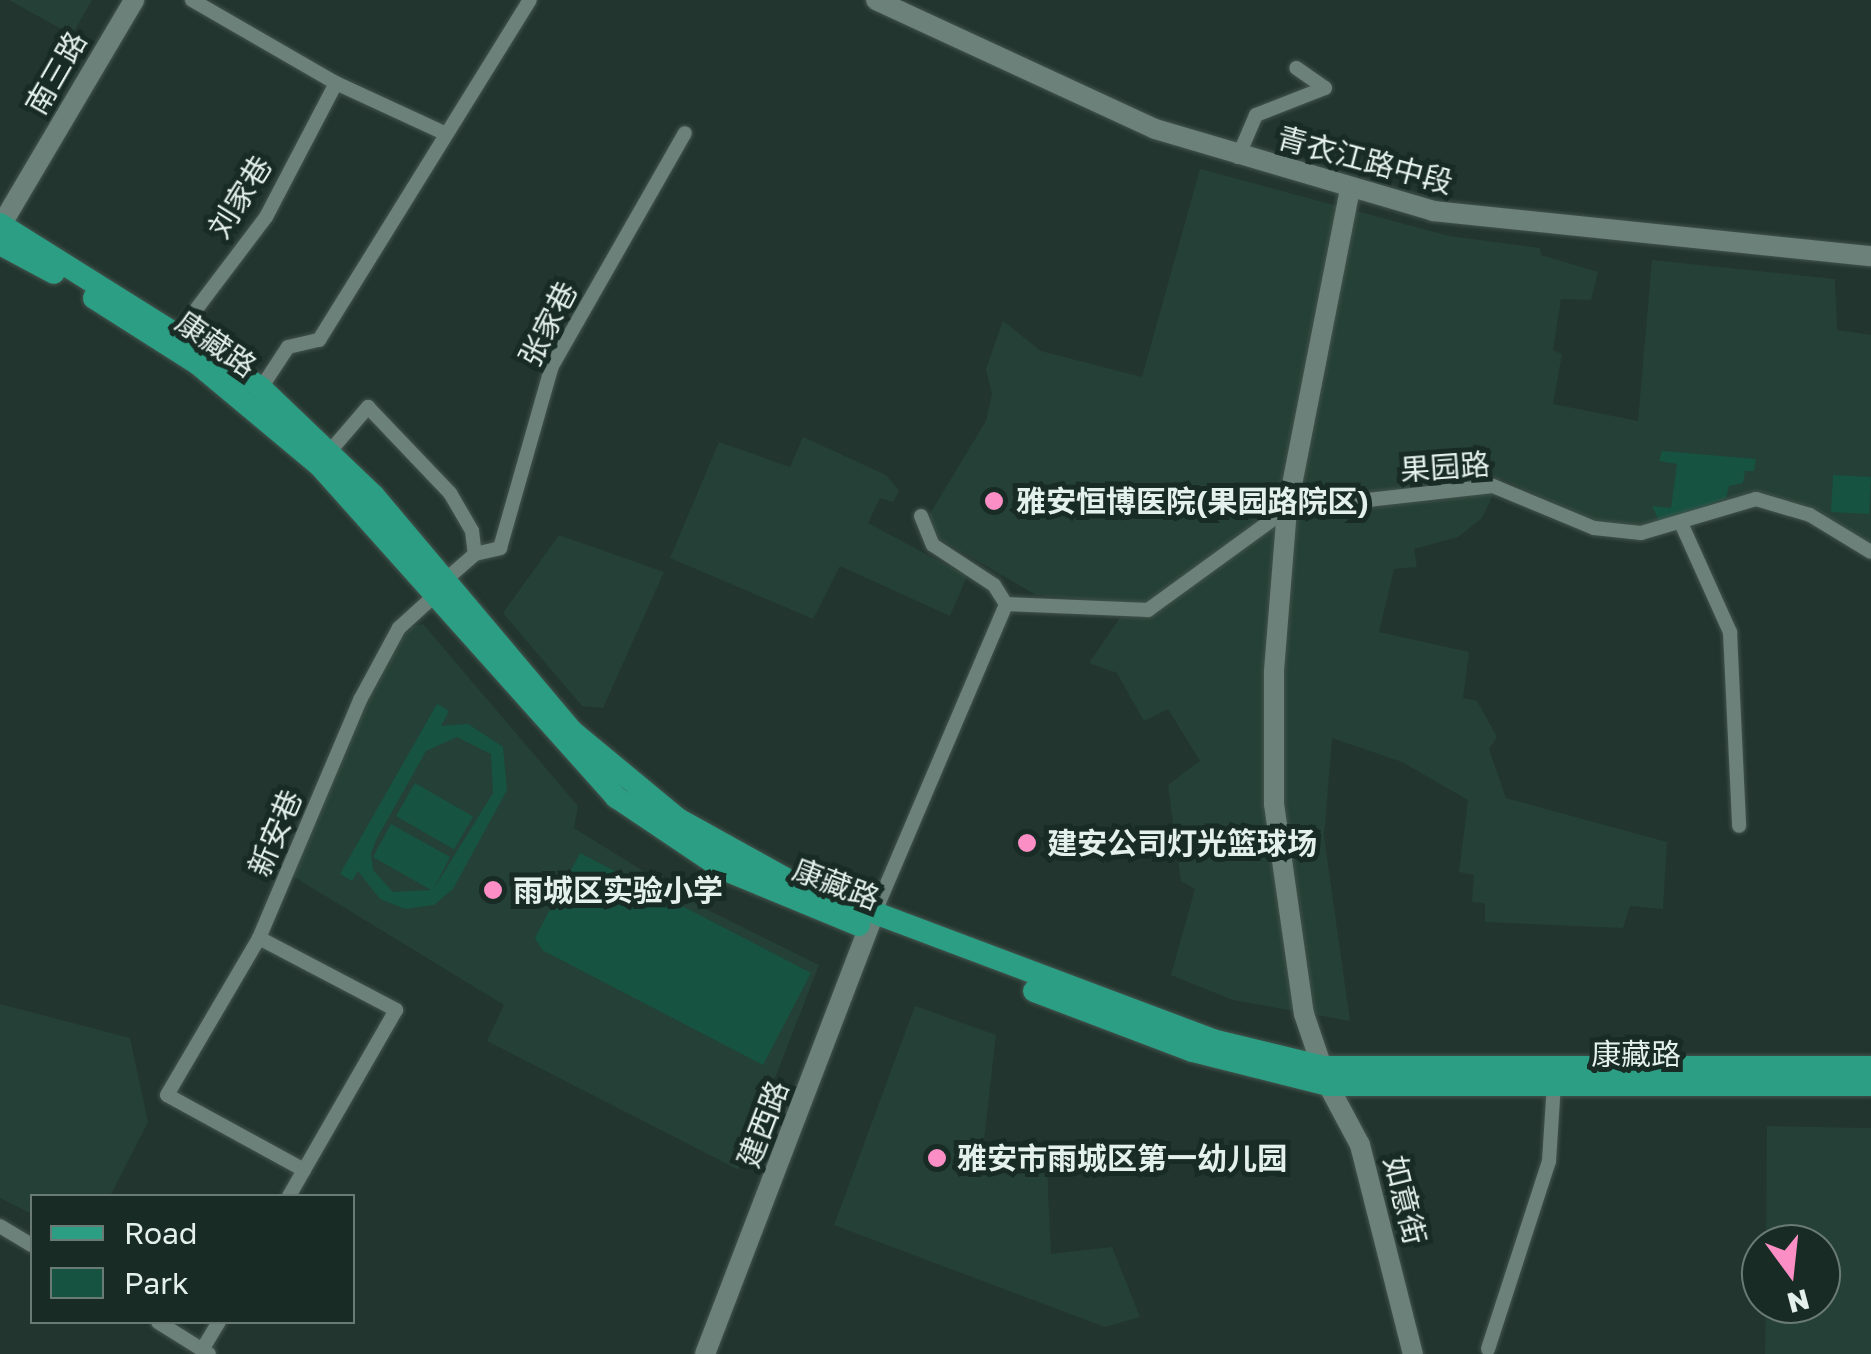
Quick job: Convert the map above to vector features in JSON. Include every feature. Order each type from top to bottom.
[{"type":"main road","name":"康藏路","points":[[0,225],[179,332],[261,388],[331,450],[438,589]]},
{"type":"main road","name":"康藏路","points":[[0,244],[198,364],[262,414],[321,468],[572,732],[631,784],[730,853],[872,921],[1326,1076],[1554,1084],[1871,1084]]},
{"type":"main road","name":"康藏路","points":[[1326,1076],[1871,1067]]},
{"type":"street","name":"南三路","points":[[0,225],[134,0]]},
{"type":"street","points":[[192,0],[336,82],[444,133]]},
{"type":"street","points":[[261,388],[288,348],[318,340],[530,0]]},
{"type":"street","name":"青衣江路中段","points":[[876,0],[1155,129],[1350,189],[1467,217],[1871,256]]},
{"type":"street","points":[[1238,157],[1256,115],[1325,88],[1296,68]]},
{"type":"street","name":"刘家巷","points":[[179,332],[266,216],[336,82]]},
{"type":"street","name":"张家巷","points":[[438,589],[475,554],[500,548],[552,366],[685,133]]},
{"type":"street","name":"如意街","points":[[1350,189],[1287,509],[1274,672],[1274,804],[1304,1014],[1326,1076],[1360,1144],[1413,1354]]},
{"type":"street","points":[[331,450],[368,407],[450,493],[472,531],[475,554]]},
{"type":"street","name":"果园路","points":[[1006,604],[1148,610],[1287,509],[1493,486],[1594,528],[1642,533],[1756,500],[1810,516],[1871,552]]},
{"type":"street","points":[[872,921],[1006,604],[994,585],[934,545],[921,516]]},
{"type":"street","points":[[1680,522],[1730,632],[1738,826]]},
{"type":"street","name":"新安巷","points":[[304,1170],[167,1095],[259,938],[360,700],[399,628],[438,589]]},
{"type":"street","name":"建西路","points":[[705,1354],[872,921]]},
{"type":"street","points":[[259,938],[396,1010],[290,1194]]},
{"type":"street","points":[[1488,1349],[1549,1161],[1554,1084]]},
{"type":"street","points":[[0,1226],[30,1244]]},
{"type":"street","points":[[161,1324],[206,1352],[218,1324]]},
{"type":"shaded area","points":[[9,0],[92,0],[72,35]]},
{"type":"shaded area","points":[[1200,169],[1449,236],[1540,248],[1541,255],[1598,272],[1591,300],[1561,299],[1553,350],[1562,354],[1553,404],[1638,421],[1652,260],[1835,279],[1837,330],[1871,335],[1871,547],[1820,511],[1753,493],[1642,526],[1596,523],[1501,478],[1482,518],[1458,537],[1414,549],[1417,567],[1394,569],[1379,632],[1469,652],[1463,698],[1477,701],[1497,737],[1489,749],[1506,798],[1667,842],[1663,909],[1630,906],[1623,928],[1485,922],[1485,903],[1472,902],[1474,875],[1459,872],[1468,800],[1402,762],[1332,738],[1324,836],[1350,1021],[1233,1000],[1171,975],[1195,889],[1181,881],[1168,785],[1200,761],[1168,709],[1144,721],[1117,673],[1089,663],[1130,603],[1036,595],[940,539],[928,517],[986,421],[992,394],[986,369],[1003,321],[1041,351],[1142,377]]},
{"type":"shaded area","points":[[803,437],[886,475],[899,491],[893,502],[880,498],[868,523],[967,576],[950,616],[840,566],[813,619],[670,558],[719,442],[790,467]]},
{"type":"shaded area","points":[[559,535],[664,572],[603,708],[582,706],[503,613]]},
{"type":"shaded area","name":"雨城区实验小学","points":[[423,624],[578,806],[574,828],[696,904],[819,965],[739,1170],[487,1041],[504,1005],[291,875],[389,654],[411,627]]},
{"type":"shaded area","points":[[0,1004],[130,1038],[148,1122],[111,1194],[30,1194],[30,1213],[0,1198]]},
{"type":"shaded area","name":"雅安市雨城区第一幼儿园","points":[[915,1006],[996,1035],[983,1148],[1047,1168],[1051,1254],[1112,1247],[1140,1317],[1105,1327],[834,1225]]},
{"type":"shaded area","points":[[1767,1126],[1871,1128],[1871,1354],[1765,1354],[1766,1324],[1841,1324],[1841,1224],[1766,1224]]},
{"type":"green space","points":[[1662,451],[1756,459],[1754,471],[1745,471],[1743,483],[1729,486],[1726,498],[1661,525],[1652,506],[1671,508],[1677,464],[1659,461]]},
{"type":"green space","points":[[1833,475],[1871,477],[1869,514],[1831,512]]},
{"type":"green space","points":[[437,704],[449,711],[441,726],[468,724],[503,747],[507,790],[453,889],[434,905],[405,909],[380,899],[358,871],[352,881],[340,874]],"holes":[[[457,737],[491,754],[493,793],[433,890],[450,857],[391,824],[373,857],[431,890],[393,892],[373,870],[371,854],[426,751]]]},
{"type":"green space","points":[[415,783],[473,816],[454,849],[396,816]]},
{"type":"green space","points":[[580,853],[811,973],[763,1065],[542,950],[535,938]]},
{"type":"place","name":"雅安恒博医院(果园路院区)","points":[[994,501]]},
{"type":"place","name":"建安公司灯光篮球场","points":[[1027,843]]},
{"type":"place","name":"雨城区实验小学","points":[[493,890]]},
{"type":"place","name":"雅安市雨城区第一幼儿园","points":[[937,1158]]}]
